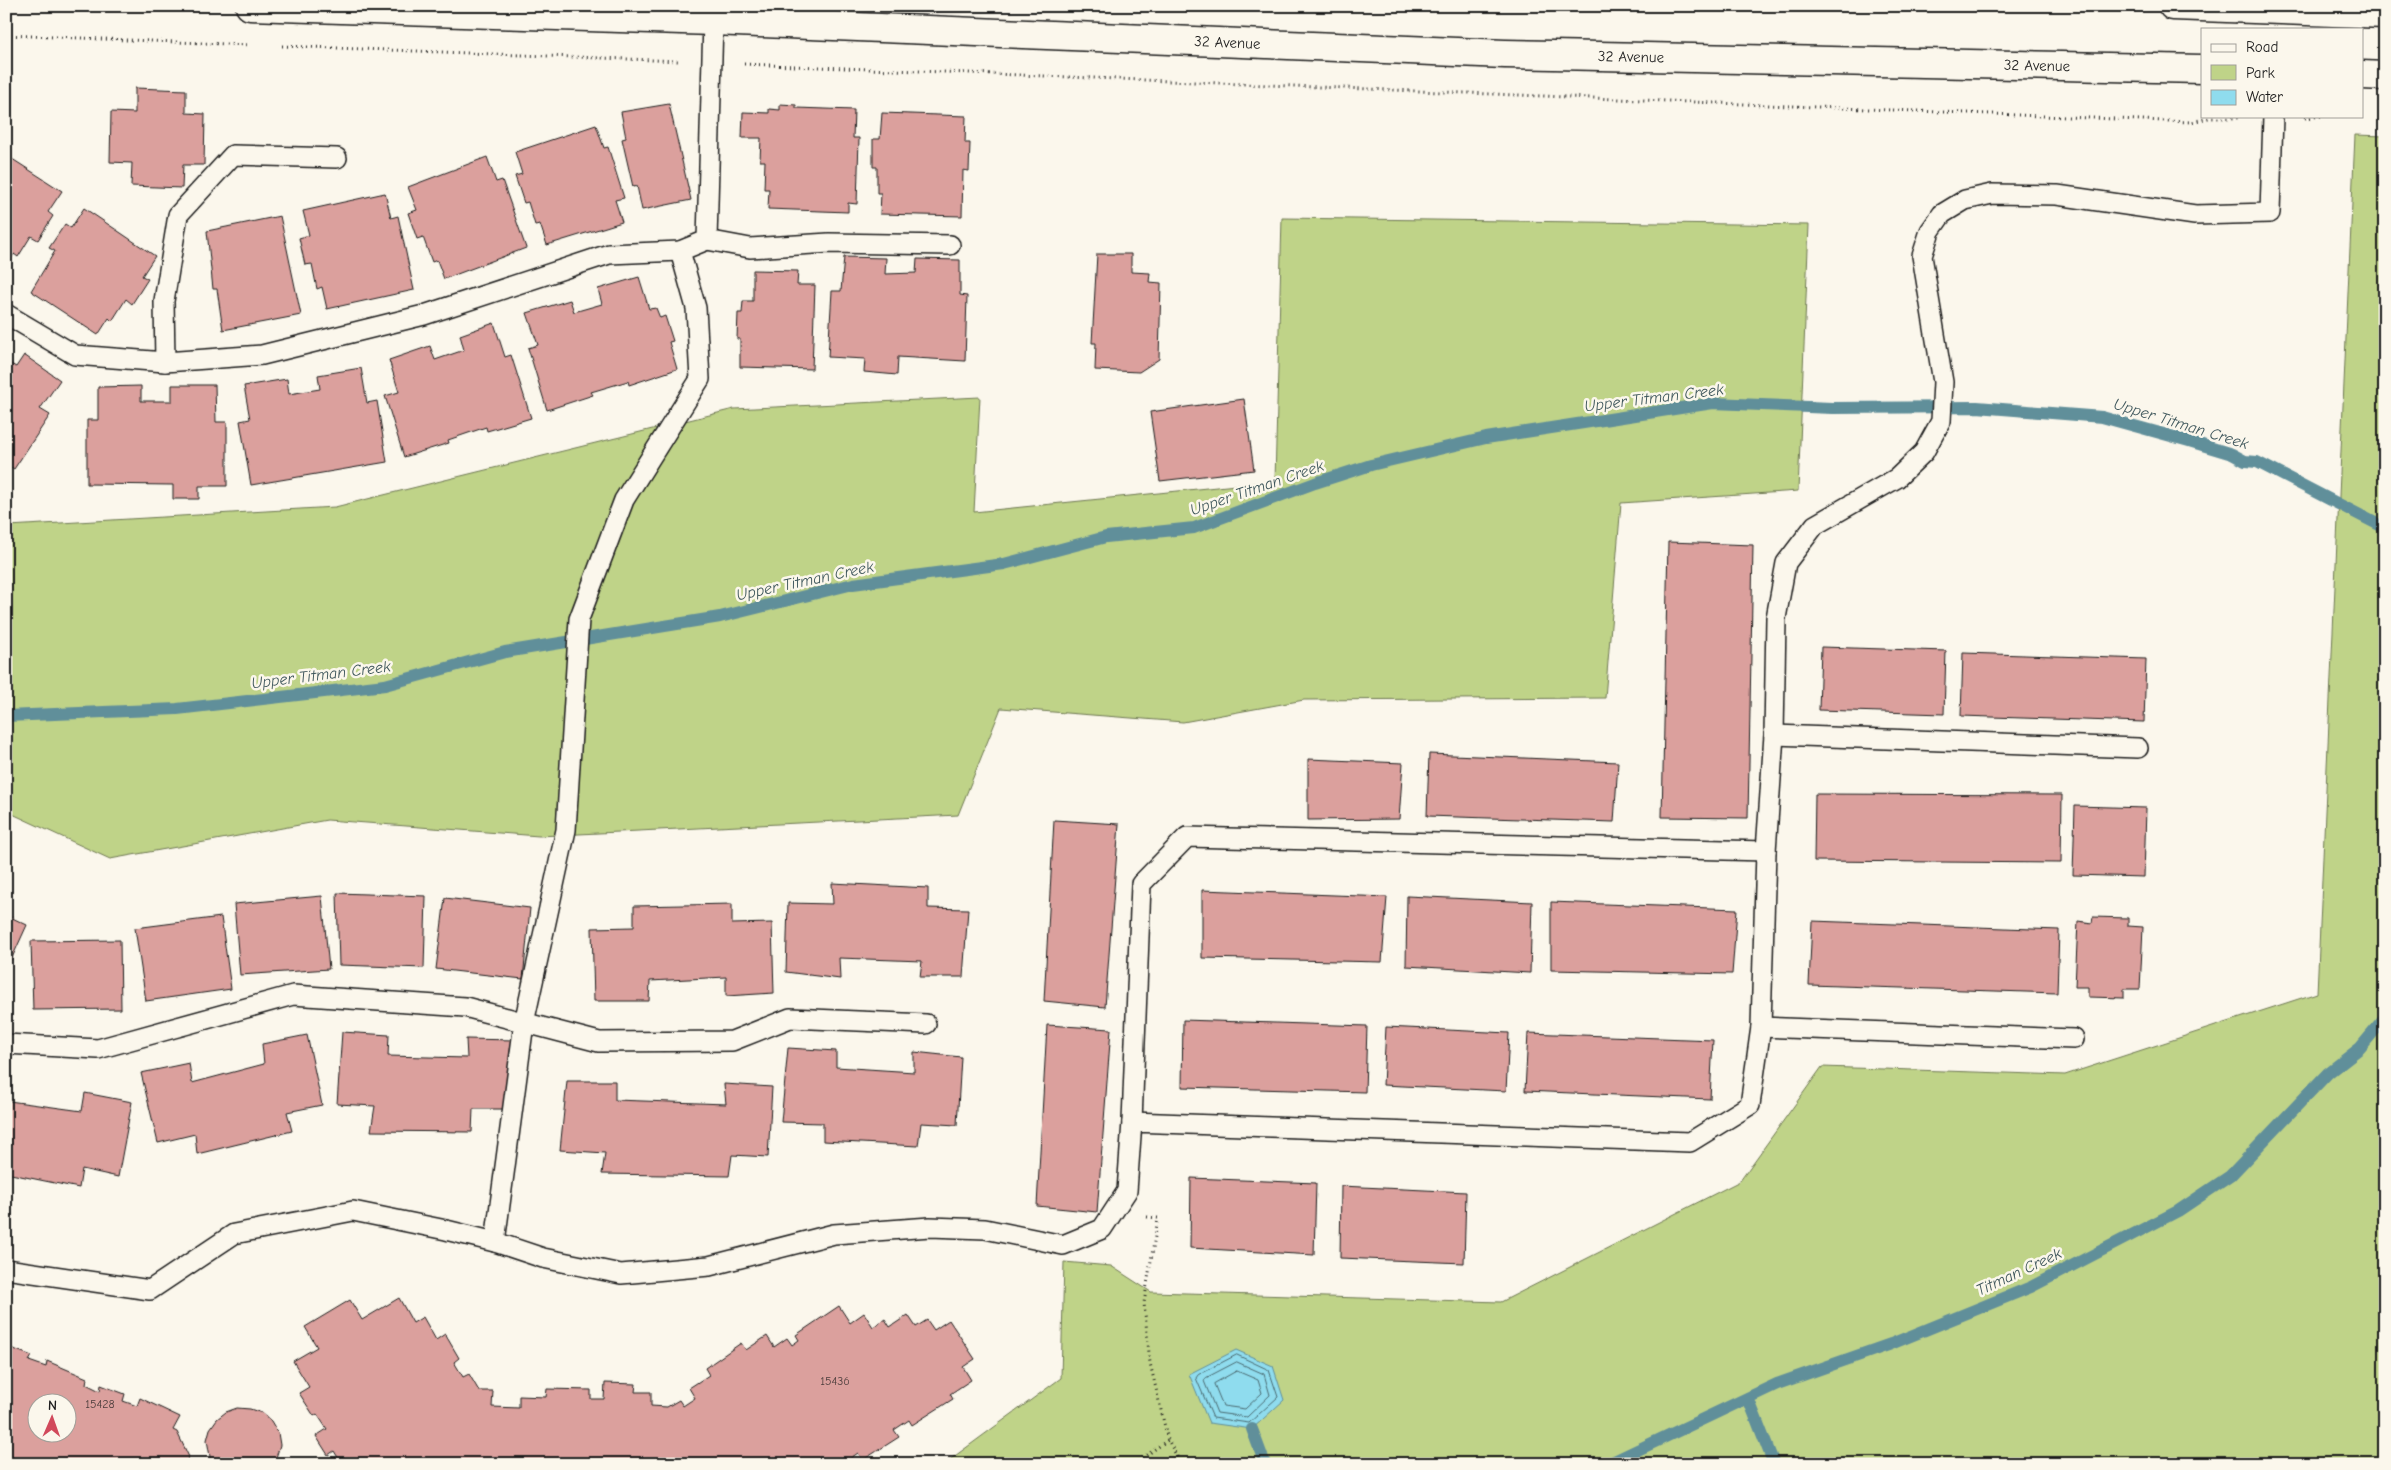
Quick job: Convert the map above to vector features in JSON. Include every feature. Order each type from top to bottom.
[{"type":"main road","name":"32 Avenue","points":[[250,6],[714,14],[1505,54],[2201,69]]},
{"type":"main road","points":[[2173,6],[2275,15],[2385,14]]},
{"type":"main road","points":[[2364,75],[2385,76]]},
{"type":"lane","points":[[707,240],[714,14]]},
{"type":"lane","points":[[1132,1122],[1690,1142],[1750,1105],[1760,1028],[1766,851],[1774,735],[1776,618],[1786,563],[1815,525],[1897,478],[1924,452],[1941,422],[1943,382],[1922,256],[1930,231],[1942,214],[1965,200],[1992,194],[2057,195],[2195,215],[2270,213],[2273,118]]},
{"type":"lane","points":[[165,362],[164,301],[178,216],[233,155],[337,158]]},
{"type":"lane","points":[[6,314],[75,355],[165,362],[262,355],[424,315],[609,254],[680,251],[707,240],[750,248],[829,243],[950,245]]},
{"type":"lane","points":[[495,1242],[524,1023],[566,830],[580,619],[624,500],[700,379],[696,308],[680,251]]},
{"type":"lane","points":[[1774,735],[2138,748]]},
{"type":"lane","points":[[6,1269],[150,1290],[234,1234],[354,1211],[495,1242],[543,1258],[621,1274],[709,1266],[834,1234],[930,1226],[985,1229],[1063,1245],[1102,1229],[1127,1191],[1132,1122],[1141,884],[1187,837],[1766,851]]},
{"type":"lane","points":[[6,1044],[98,1049],[293,995],[465,1007],[599,1042],[732,1041],[790,1018],[926,1024]]},
{"type":"lane","points":[[1760,1028],[2074,1039]]},
{"type":"path","points":[[6,35],[260,45]]},
{"type":"path","points":[[280,46],[669,61]]},
{"type":"path","points":[[750,65],[2191,122],[2205,118]]},
{"type":"path","points":[[2214,118],[2220,119]]},
{"type":"path","points":[[1112,1214],[1158,1218],[1144,1303],[1150,1362],[1168,1440],[1182,1464]]},
{"type":"path","points":[[1134,1464],[1168,1440]]},
{"type":"green space","points":[[2355,135],[2385,136],[2385,1464],[944,1464],[1061,1378],[1064,1262],[1111,1266],[1151,1292],[1501,1302],[1740,1181],[1822,1067],[2065,1075],[2317,993]]},
{"type":"green space","points":[[1282,218],[1809,225],[1798,491],[1621,503],[1605,698],[1304,700],[1183,722],[1001,708],[958,815],[539,836],[327,820],[110,859],[6,811],[6,523],[9,526],[335,507],[734,409],[980,397],[974,512],[1275,481]]},
{"type":"water","points":[[1236,1350],[1273,1366],[1284,1400],[1252,1429],[1209,1423],[1189,1374]]},
{"type":"building","points":[[135,88],[186,90],[186,113],[205,114],[204,165],[183,165],[182,188],[131,186],[132,163],[110,162],[111,112],[135,113]]},
{"type":"building","points":[[669,104],[691,200],[642,210],[637,186],[633,187],[622,139],[626,138],[621,112]]},
{"type":"building","points":[[780,104],[796,105],[796,108],[854,110],[853,138],[859,138],[857,204],[848,203],[848,212],[768,209],[769,189],[764,189],[765,161],[760,161],[761,138],[742,138],[743,112],[769,113],[769,109],[780,110]]},
{"type":"building","points":[[882,113],[966,116],[965,143],[970,143],[969,171],[963,170],[962,216],[880,214],[881,193],[877,193],[877,167],[873,167],[873,139],[880,139]]},
{"type":"building","points":[[596,125],[604,148],[608,147],[624,198],[615,200],[622,222],[547,245],[540,224],[535,225],[528,202],[524,203],[515,176],[522,174],[515,152]]},
{"type":"building","points":[[6,155],[62,191],[48,212],[53,216],[38,240],[31,236],[18,257],[14,254],[6,267]]},
{"type":"building","points":[[487,157],[496,182],[502,180],[526,248],[444,279],[437,260],[432,262],[423,237],[417,239],[408,213],[417,210],[408,187]]},
{"type":"building","points":[[385,193],[391,218],[398,216],[414,290],[327,309],[322,287],[317,289],[312,264],[305,265],[299,238],[309,235],[303,211]]},
{"type":"building","points":[[84,208],[155,256],[142,276],[148,279],[132,304],[126,299],[112,321],[109,318],[98,335],[31,291],[55,251],[49,248],[65,224],[71,228]]},
{"type":"building","points":[[280,216],[301,315],[223,330],[217,289],[213,289],[207,231]]},
{"type":"building","points":[[1097,254],[1131,254],[1131,272],[1150,273],[1149,282],[1161,283],[1159,359],[1139,372],[1095,370],[1096,343],[1092,343]]},
{"type":"building","points":[[844,257],[886,258],[885,274],[916,273],[917,259],[960,260],[960,295],[967,296],[965,361],[898,357],[897,375],[864,372],[865,359],[828,357],[832,291],[841,291]]},
{"type":"building","points":[[753,270],[798,271],[797,285],[815,285],[812,369],[740,367],[740,339],[737,339],[738,313],[742,313],[743,301],[753,301]]},
{"type":"building","points":[[639,277],[649,309],[656,308],[660,318],[665,316],[673,341],[669,342],[677,369],[629,385],[628,381],[591,392],[593,395],[547,410],[528,348],[538,345],[527,313],[570,300],[574,312],[602,304],[598,289]]},
{"type":"building","points":[[494,323],[505,357],[511,355],[531,418],[487,431],[486,427],[448,440],[449,443],[404,457],[385,396],[399,392],[389,360],[430,346],[435,360],[464,350],[460,335]]},
{"type":"building","points":[[24,355],[60,380],[40,409],[50,415],[14,469],[6,464],[6,361],[16,367]]},
{"type":"building","points":[[361,368],[367,403],[377,401],[387,462],[251,485],[240,421],[250,419],[244,386],[287,379],[289,394],[320,389],[318,375]]},
{"type":"building","points":[[172,385],[215,385],[216,422],[227,422],[227,486],[199,486],[199,499],[173,499],[173,485],[87,484],[87,420],[98,420],[98,387],[141,386],[141,401],[172,401]]},
{"type":"building","points":[[1244,399],[1254,470],[1160,481],[1150,412]]},
{"type":"building","points":[[1668,542],[1753,545],[1748,818],[1662,817]]},
{"type":"building","points":[[1821,647],[1946,651],[1944,714],[1819,710]]},
{"type":"building","points":[[1963,653],[2146,659],[2144,722],[1961,716]]},
{"type":"building","points":[[1429,754],[1618,762],[1614,822],[1427,816]]},
{"type":"building","points":[[1308,759],[1403,763],[1399,819],[1308,820]]},
{"type":"building","points":[[1815,794],[2062,795],[2061,863],[1814,861]]},
{"type":"building","points":[[2075,806],[2146,808],[2144,877],[2073,875]]},
{"type":"building","points":[[1054,820],[1119,824],[1105,1007],[1044,1001]]},
{"type":"building","points":[[832,883],[928,888],[928,908],[968,909],[963,977],[920,977],[922,961],[839,958],[840,979],[786,972],[788,903],[833,904]]},
{"type":"building","points":[[1202,890],[1387,897],[1382,962],[1202,958]]},
{"type":"building","points":[[337,893],[426,896],[424,968],[339,965]]},
{"type":"building","points":[[322,896],[329,969],[240,975],[234,904]]},
{"type":"building","points":[[1407,896],[1532,902],[1530,973],[1406,966]]},
{"type":"building","points":[[445,898],[530,908],[523,979],[436,969]]},
{"type":"building","points":[[1551,902],[1737,909],[1732,974],[1551,970]]},
{"type":"building","points":[[732,904],[732,924],[772,923],[774,993],[726,996],[726,977],[650,981],[649,1001],[594,1001],[592,928],[634,927],[634,906]]},
{"type":"building","points":[[6,915],[27,925],[6,971]]},
{"type":"building","points":[[221,917],[231,989],[146,1001],[135,928]]},
{"type":"building","points":[[2093,917],[2128,918],[2128,926],[2143,927],[2140,989],[2124,989],[2124,998],[2088,997],[2088,987],[2075,987],[2078,921],[2092,923]]},
{"type":"building","points":[[1812,921],[2059,930],[2057,993],[1809,985]]},
{"type":"building","points":[[120,940],[121,1009],[33,1010],[31,941]]},
{"type":"building","points":[[1183,1020],[1367,1026],[1365,1092],[1182,1087]]},
{"type":"building","points":[[1047,1025],[1111,1029],[1097,1212],[1037,1206]]},
{"type":"building","points":[[1386,1027],[1509,1033],[1506,1091],[1383,1085]]},
{"type":"building","points":[[342,1032],[389,1035],[388,1056],[467,1058],[466,1039],[514,1040],[509,1109],[473,1109],[472,1132],[371,1131],[375,1106],[337,1104]]},
{"type":"building","points":[[1528,1033],[1713,1040],[1710,1099],[1525,1091]]},
{"type":"building","points":[[307,1035],[322,1105],[287,1112],[292,1131],[197,1154],[195,1134],[158,1143],[141,1073],[189,1063],[192,1083],[264,1064],[262,1044]]},
{"type":"building","points":[[788,1048],[836,1051],[836,1067],[914,1072],[914,1052],[961,1057],[957,1125],[921,1123],[918,1146],[823,1141],[823,1123],[781,1122]]},
{"type":"building","points":[[6,1081],[10,1082],[9,1101],[82,1111],[85,1093],[132,1102],[118,1177],[82,1169],[79,1188],[6,1173]]},
{"type":"building","points":[[567,1081],[615,1081],[615,1100],[726,1104],[724,1084],[772,1087],[768,1157],[732,1155],[729,1176],[602,1174],[605,1153],[560,1150]]},
{"type":"building","points":[[1191,1178],[1316,1183],[1314,1255],[1190,1248]]},
{"type":"building","points":[[1341,1186],[1466,1192],[1464,1263],[1340,1258]]},
{"type":"building","points":[[399,1298],[413,1323],[423,1317],[436,1340],[445,1334],[459,1358],[454,1362],[463,1377],[469,1374],[479,1391],[493,1391],[492,1407],[519,1408],[519,1396],[546,1397],[547,1389],[591,1390],[591,1399],[604,1399],[605,1383],[636,1384],[635,1392],[651,1392],[651,1406],[667,1407],[679,1400],[683,1406],[695,1398],[689,1388],[709,1375],[705,1368],[741,1343],[746,1350],[767,1336],[774,1347],[787,1338],[792,1345],[799,1340],[796,1335],[839,1306],[850,1323],[864,1313],[873,1327],[885,1319],[890,1327],[908,1315],[916,1327],[927,1320],[934,1330],[949,1320],[975,1359],[963,1367],[971,1380],[950,1394],[953,1399],[912,1425],[909,1420],[894,1430],[899,1437],[863,1460],[858,1453],[842,1464],[342,1464],[334,1451],[328,1455],[316,1436],[327,1429],[317,1414],[314,1416],[299,1393],[309,1387],[293,1361],[317,1347],[305,1327],[350,1300],[362,1320]]},
{"type":"building","points":[[6,1346],[32,1356],[29,1361],[46,1367],[47,1361],[87,1378],[86,1384],[100,1391],[101,1385],[125,1394],[123,1401],[137,1406],[140,1398],[180,1417],[173,1430],[177,1432],[189,1457],[187,1459],[190,1464],[6,1464]]},
{"type":"building","points":[[237,1408],[250,1409],[262,1413],[271,1421],[278,1433],[280,1445],[274,1464],[211,1462],[207,1440],[210,1429],[217,1419],[226,1412]]},
{"type":"waterway","name":"Upper Titman Creek","points":[[6,716],[177,709],[385,685],[505,652],[720,617],[853,584],[1004,564],[1106,537],[1194,528],[1315,483],[1371,465],[1486,438],[1713,403],[1832,408],[1977,407],[2102,417],[2232,454],[2245,461],[2257,462],[2385,528]]},
{"type":"waterway","name":"Titman Creek","points":[[1608,1464],[1777,1384],[1891,1344],[2031,1287],[2178,1211],[2230,1176],[2328,1073],[2360,1048],[2385,1018]]},
{"type":"waterway","points":[[1748,1398],[1774,1464]]},
{"type":"waterway","points":[[1252,1429],[1265,1464]]}]
